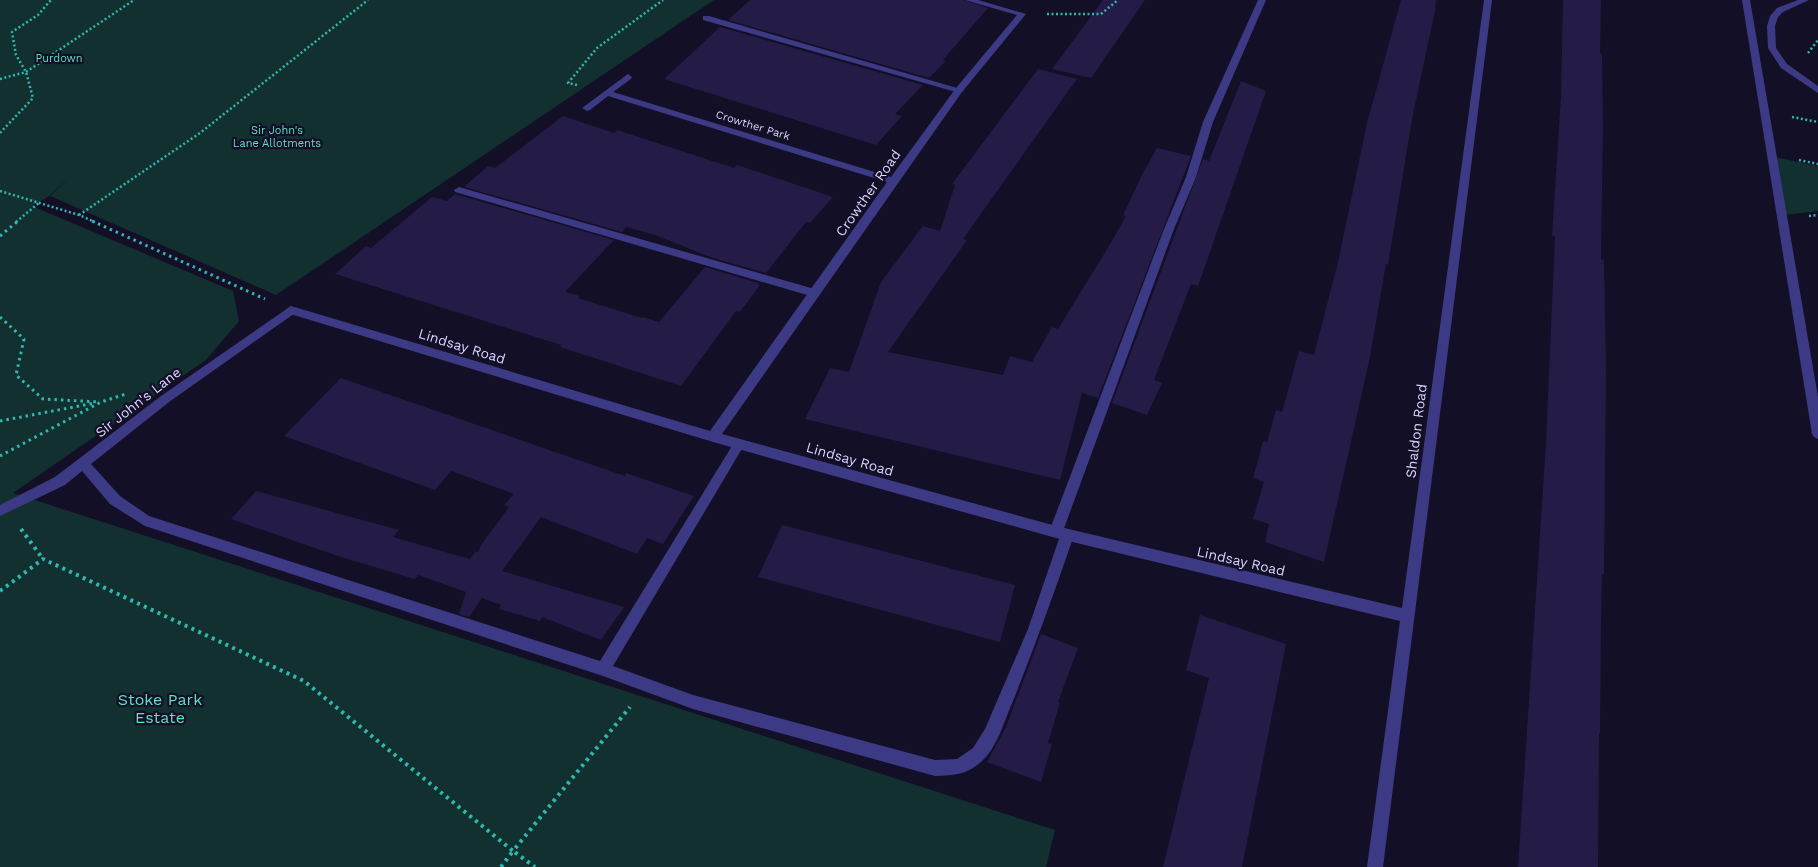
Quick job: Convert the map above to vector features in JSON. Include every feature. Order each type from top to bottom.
[{"type":"street","points":[[969,0],[1022,14]]},
{"type":"street","points":[[84,464],[115,500],[145,520],[603,669],[693,702],[936,768],[960,767],[979,753],[991,734],[1035,629],[1061,534],[1169,229],[1191,177],[1208,122],[1262,0]]},
{"type":"street","name":"Shaldon Road","points":[[1375,867],[1488,0]]},
{"type":"street","points":[[1746,0],[1818,434]]},
{"type":"street","points":[[1806,0],[1780,10],[1774,16],[1772,48],[1784,66],[1818,90]]},
{"type":"street","name":"Crowther Road","points":[[713,437],[959,90],[1022,14]]},
{"type":"street","points":[[706,18],[959,90]]},
{"type":"street","points":[[587,108],[628,77]]},
{"type":"street","name":"Crowther Park","points":[[606,93],[893,181]]},
{"type":"street","points":[[459,190],[814,293]]},
{"type":"street","name":"Lindsay Road","points":[[291,310],[713,437],[1061,534],[1407,616]]},
{"type":"street","name":"Sir John's Lane","points":[[3,509],[60,482],[165,399],[291,310]]},
{"type":"street","points":[[603,669],[739,444]]},
{"type":"path","points":[[0,133],[33,98],[26,72],[16,55],[12,32],[38,15],[51,0]]},
{"type":"path","points":[[0,79],[26,72],[134,0]]},
{"type":"path","points":[[79,215],[200,133],[368,0]]},
{"type":"path","points":[[568,83],[597,48],[663,0]]},
{"type":"path","points":[[1022,14],[1101,14],[1118,0]]},
{"type":"path","points":[[1808,54],[1818,40]]},
{"type":"path","points":[[1783,115],[1818,122]]},
{"type":"path","points":[[0,191],[79,215],[291,310]]},
{"type":"path","points":[[0,236],[41,202]]},
{"type":"path","points":[[0,317],[24,339],[16,375],[43,399],[101,402]]},
{"type":"path","points":[[0,421],[101,402],[153,385],[165,399]]},
{"type":"path","points":[[0,456],[101,402]]},
{"type":"path","points":[[3,509],[43,559],[304,681],[535,867]]},
{"type":"path","points":[[0,591],[43,559]]},
{"type":"path","points":[[501,867],[648,686]]},
{"type":"green space","name":"Stoke Park Estate","points":[[0,0],[714,0],[276,295],[50,196],[73,174],[48,197],[32,206],[233,291],[239,321],[206,360],[13,493],[1055,830],[1046,867],[0,867]]},
{"type":"green space","points":[[1774,157],[1818,166],[1818,211],[1784,215]]},
{"type":"building","points":[[750,0],[963,0],[988,8],[943,60],[946,61],[929,78],[728,20]]},
{"type":"building","points":[[1103,0],[1145,0],[1091,78],[1052,69]]},
{"type":"building","points":[[1401,0],[1436,0],[1435,11],[1412,119],[1388,265],[1386,264],[1370,357],[1324,562],[1265,542],[1269,524],[1253,519],[1264,482],[1253,478],[1263,441],[1267,442],[1276,410],[1282,412],[1299,351],[1314,355],[1338,262],[1367,123]]},
{"type":"building","points":[[1563,0],[1601,0],[1600,53],[1602,54],[1603,126],[1601,259],[1604,260],[1606,370],[1598,867],[1518,867],[1546,443],[1555,236],[1552,236],[1561,96]]},
{"type":"building","points":[[720,27],[923,85],[895,114],[902,116],[876,145],[664,79]]},
{"type":"building","points":[[1038,69],[1077,79],[963,239],[967,240],[888,352],[1003,375],[1010,356],[1032,362],[1052,327],[1058,329],[1109,246],[1126,216],[1123,215],[1157,148],[1191,156],[1098,398],[1082,393],[1060,480],[805,419],[830,368],[849,372],[881,282],[923,226],[940,231],[955,185],[952,184]]},
{"type":"building","points":[[1241,81],[1266,91],[1198,286],[1191,284],[1154,380],[1162,383],[1147,415],[1112,403],[1203,159],[1209,161]]},
{"type":"building","points":[[563,116],[614,133],[617,130],[734,168],[737,165],[833,197],[810,223],[806,222],[766,273],[713,258],[655,235],[626,227],[622,232],[464,187],[488,166],[495,168]]},
{"type":"building","points":[[455,194],[614,240],[565,292],[580,296],[578,298],[642,318],[659,322],[705,267],[760,285],[740,312],[736,311],[681,386],[560,347],[561,345],[335,274],[366,246],[371,248],[432,197],[447,201]]},
{"type":"building","points":[[341,378],[625,476],[626,473],[694,496],[663,544],[647,538],[637,554],[541,517],[502,571],[624,607],[601,640],[542,617],[540,621],[499,609],[501,605],[482,598],[469,617],[459,614],[466,592],[418,575],[415,579],[344,558],[231,519],[256,491],[399,530],[393,537],[470,559],[475,552],[478,552],[481,545],[509,507],[504,505],[514,494],[451,471],[435,490],[284,436]]},
{"type":"building","points":[[782,525],[1015,585],[1000,642],[758,577]]},
{"type":"building","points":[[1200,615],[1286,644],[1242,867],[1163,867],[1209,678],[1186,670]]},
{"type":"building","points":[[1041,634],[1078,648],[1058,702],[1060,703],[1048,743],[1052,744],[1041,782],[987,762],[1006,727]]},
{"type":"park label","name":"Purdown","points":[[59,58]]},
{"type":"park label","name":"Sir John's Lane Allotments","points":[[277,136]]}]
